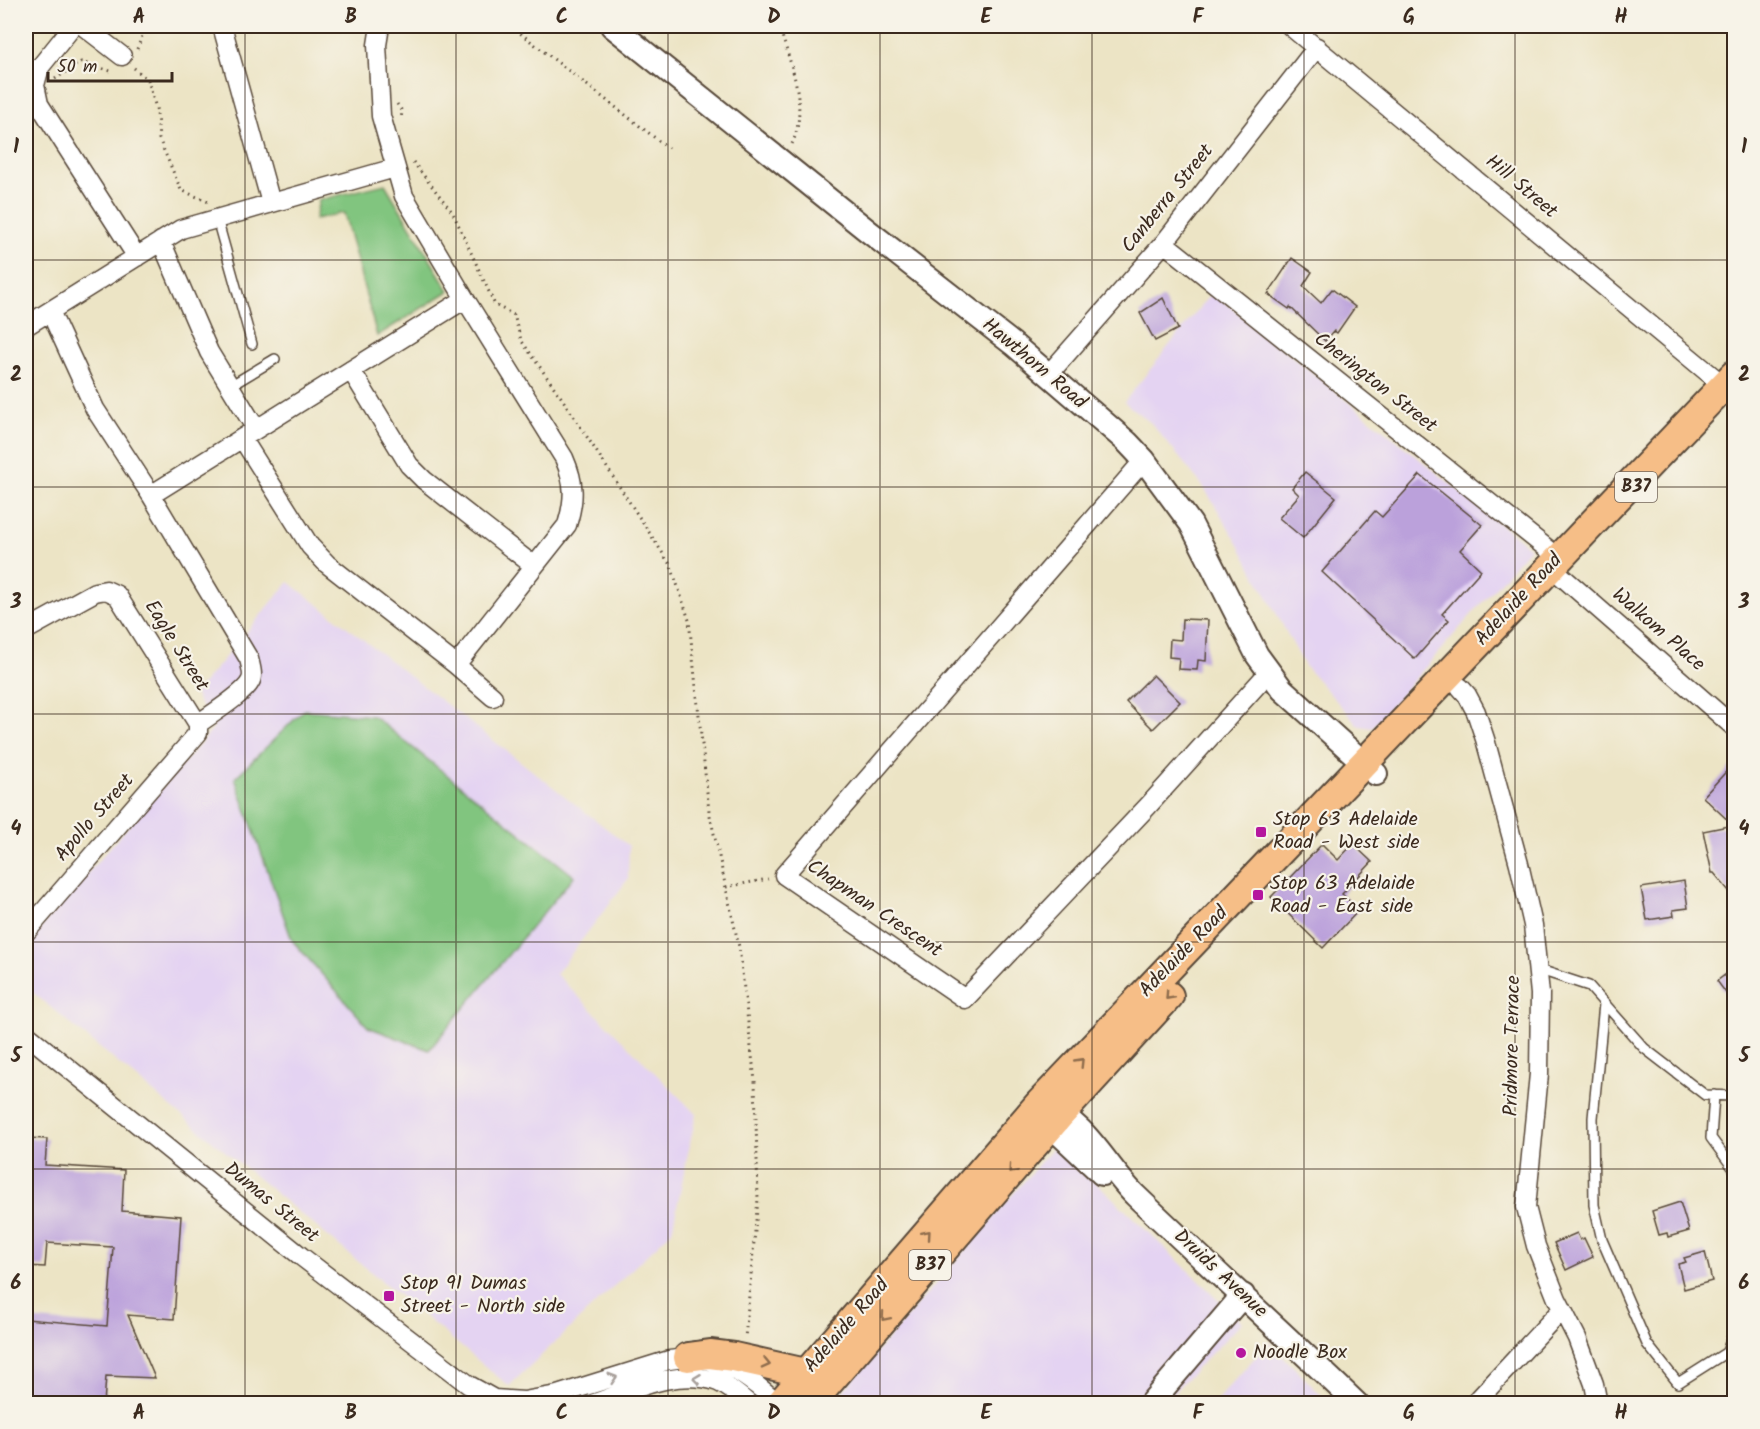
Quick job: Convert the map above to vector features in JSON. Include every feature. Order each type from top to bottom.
[{"type":"main road","name":"Adelaide Road","points":[[1370,768],[1460,687],[1559,568],[1676,434],[1729,380]]},
{"type":"main road","name":"Adelaide Road","points":[[780,1404],[806,1373],[1051,1114],[1370,768],[1559,568]]},
{"type":"main road","name":"Adelaide Road","points":[[810,1404],[1051,1114]]},
{"type":"main road","points":[[688,1357],[718,1355],[806,1373]]},
{"type":"street","points":[[73,26],[40,67],[35,85],[39,104],[137,257]]},
{"type":"street","points":[[83,26],[122,56]]},
{"type":"street","points":[[222,26],[272,203]]},
{"type":"street","points":[[380,26],[376,45],[381,116],[404,196],[564,458],[572,475],[574,492],[567,525],[456,665]]},
{"type":"street","name":"Hawthorn Road","points":[[612,26],[1013,344],[1127,442],[1144,460],[1191,524],[1268,673],[1282,689],[1370,768]]},
{"type":"street","name":"Hill Street","points":[[1298,28],[1317,47],[1729,380]]},
{"type":"street","name":"Canberra Street","points":[[1048,375],[1164,243],[1317,47]]},
{"type":"street","points":[[26,324],[181,229],[395,168]]},
{"type":"street","points":[[161,241],[209,352],[230,386],[249,433],[310,546],[327,564],[494,697]]},
{"type":"street","name":"Cherington Street","points":[[1164,243],[1559,568]]},
{"type":"street","points":[[50,311],[95,409],[151,495],[465,298]]},
{"type":"street","points":[[351,370],[409,465],[424,480],[534,566]]},
{"type":"street","name":"Chapman Crescent","points":[[1144,460],[784,875],[965,999],[1148,806],[1268,673]]},
{"type":"street","name":"Apollo Street","points":[[26,932],[198,729],[245,689],[251,681],[252,671],[249,659],[151,495]]},
{"type":"street","name":"Walkom Place","points":[[1559,568],[1734,727]]},
{"type":"street","name":"Eagle Street","points":[[26,630],[95,592],[106,590],[117,595],[198,729]]},
{"type":"street","name":"Pridmore Terrace","points":[[1460,687],[1467,695],[1478,718],[1519,864],[1533,925],[1540,994],[1539,1074],[1526,1207],[1536,1246],[1562,1309],[1577,1338],[1594,1384],[1598,1404]]},
{"type":"street","name":"Dumas Street","points":[[26,1034],[302,1257],[469,1385],[499,1401],[524,1401],[557,1395],[669,1360],[688,1357],[715,1361],[753,1381],[780,1404]]},
{"type":"street","name":"Druids Avenue","points":[[1051,1114],[1089,1139],[1134,1194],[1357,1404]]},
{"type":"street","points":[[1150,1404],[1243,1295]]},
{"type":"street","points":[[1474,1404],[1562,1309]]},
{"type":"street","points":[[592,1404],[676,1377],[698,1378],[719,1383],[749,1404]]},
{"type":"lane","points":[[217,219],[252,344]]},
{"type":"lane","points":[[230,386],[275,359]]},
{"type":"lane","points":[[1537,969],[1589,986],[1644,1048],[1705,1095],[1734,1096]]},
{"type":"lane","points":[[1604,1004],[1593,1118],[1594,1205],[1602,1240],[1647,1344],[1678,1383],[1727,1352],[1734,1330]]},
{"type":"lane","points":[[1713,1095],[1711,1138],[1734,1169]]},
{"type":"path","points":[[512,26],[668,148]]},
{"type":"path","points":[[779,26],[794,75],[799,111],[795,138],[783,163]]},
{"type":"path","points":[[122,56],[148,80],[157,112],[159,139],[181,190],[210,202],[217,219]]},
{"type":"path","points":[[397,103],[402,111],[401,129]]},
{"type":"path","points":[[411,158],[416,168],[453,213],[495,305],[514,315],[521,340],[563,400],[671,566],[689,620],[709,811],[739,947],[755,1082],[758,1199],[745,1346]]},
{"type":"path","points":[[726,887],[784,875]]},
{"type":"shaded area","points":[[1212,292],[1530,548],[1372,728],[1359,726],[1305,666],[1239,545],[1203,486],[1151,423],[1124,402]]},
{"type":"shaded area","points":[[289,582],[629,846],[628,879],[556,974],[696,1114],[672,1231],[509,1386],[26,987],[26,944],[214,728],[194,694]]},
{"type":"shaded area","points":[[1056,1144],[1242,1322],[1163,1403],[832,1404]]},
{"type":"shaded area","points":[[1269,1342],[1329,1403],[1214,1403]]},
{"type":"green space","points":[[385,184],[449,291],[377,336],[344,213],[315,219],[319,200]]},
{"type":"green space","points":[[304,710],[373,716],[574,876],[429,1050],[368,1027],[292,940],[235,778]]},
{"type":"building","points":[[1292,258],[1312,272],[1303,286],[1321,303],[1332,289],[1355,307],[1337,333],[1334,331],[1325,341],[1290,307],[1289,309],[1268,294]]},
{"type":"building","points":[[1163,298],[1178,329],[1155,341],[1140,313]]},
{"type":"building","points":[[1305,472],[1336,497],[1303,538],[1279,518],[1299,495],[1292,488]]},
{"type":"building","points":[[1420,475],[1482,525],[1460,550],[1481,570],[1442,614],[1449,620],[1415,659],[1322,572],[1375,511],[1382,517]]},
{"type":"building","points":[[1182,619],[1208,620],[1206,661],[1198,660],[1197,670],[1178,669],[1179,658],[1169,657],[1170,639],[1181,640]]},
{"type":"building","points":[[1153,675],[1180,702],[1153,729],[1126,702]]},
{"type":"building","points":[[1734,763],[1734,897],[1712,873],[1703,831],[1733,825],[1703,797]]},
{"type":"building","points":[[1322,844],[1338,860],[1353,844],[1372,862],[1342,894],[1359,910],[1323,948],[1271,897]]},
{"type":"building","points":[[1684,881],[1688,908],[1673,910],[1674,916],[1647,920],[1641,888]]},
{"type":"building","points":[[1734,968],[1734,1004],[1717,981]]},
{"type":"building","points":[[26,1138],[47,1139],[45,1165],[124,1170],[122,1211],[181,1216],[174,1319],[128,1315],[155,1378],[106,1376],[104,1404],[26,1404],[26,1319],[107,1326],[113,1247],[47,1243],[45,1267],[26,1266]]},
{"type":"building","points":[[1680,1202],[1689,1231],[1668,1237],[1667,1233],[1659,1235],[1652,1211]]},
{"type":"building","points":[[1577,1233],[1580,1240],[1584,1238],[1593,1257],[1566,1270],[1554,1243]]},
{"type":"building","points":[[1705,1252],[1712,1281],[1684,1289],[1678,1264],[1686,1262],[1684,1258]]},
{"type":"place","name":"Stop 63 Adelaide Road - West side","points":[[1261,832]]},
{"type":"place","name":"Stop 63 Adelaide Road - East side","points":[[1258,895]]},
{"type":"place","name":"Stop 91 Dumas Street - North side","points":[[389,1296]]},
{"type":"place","name":"Noodle Box","points":[[1241,1353]]}]
